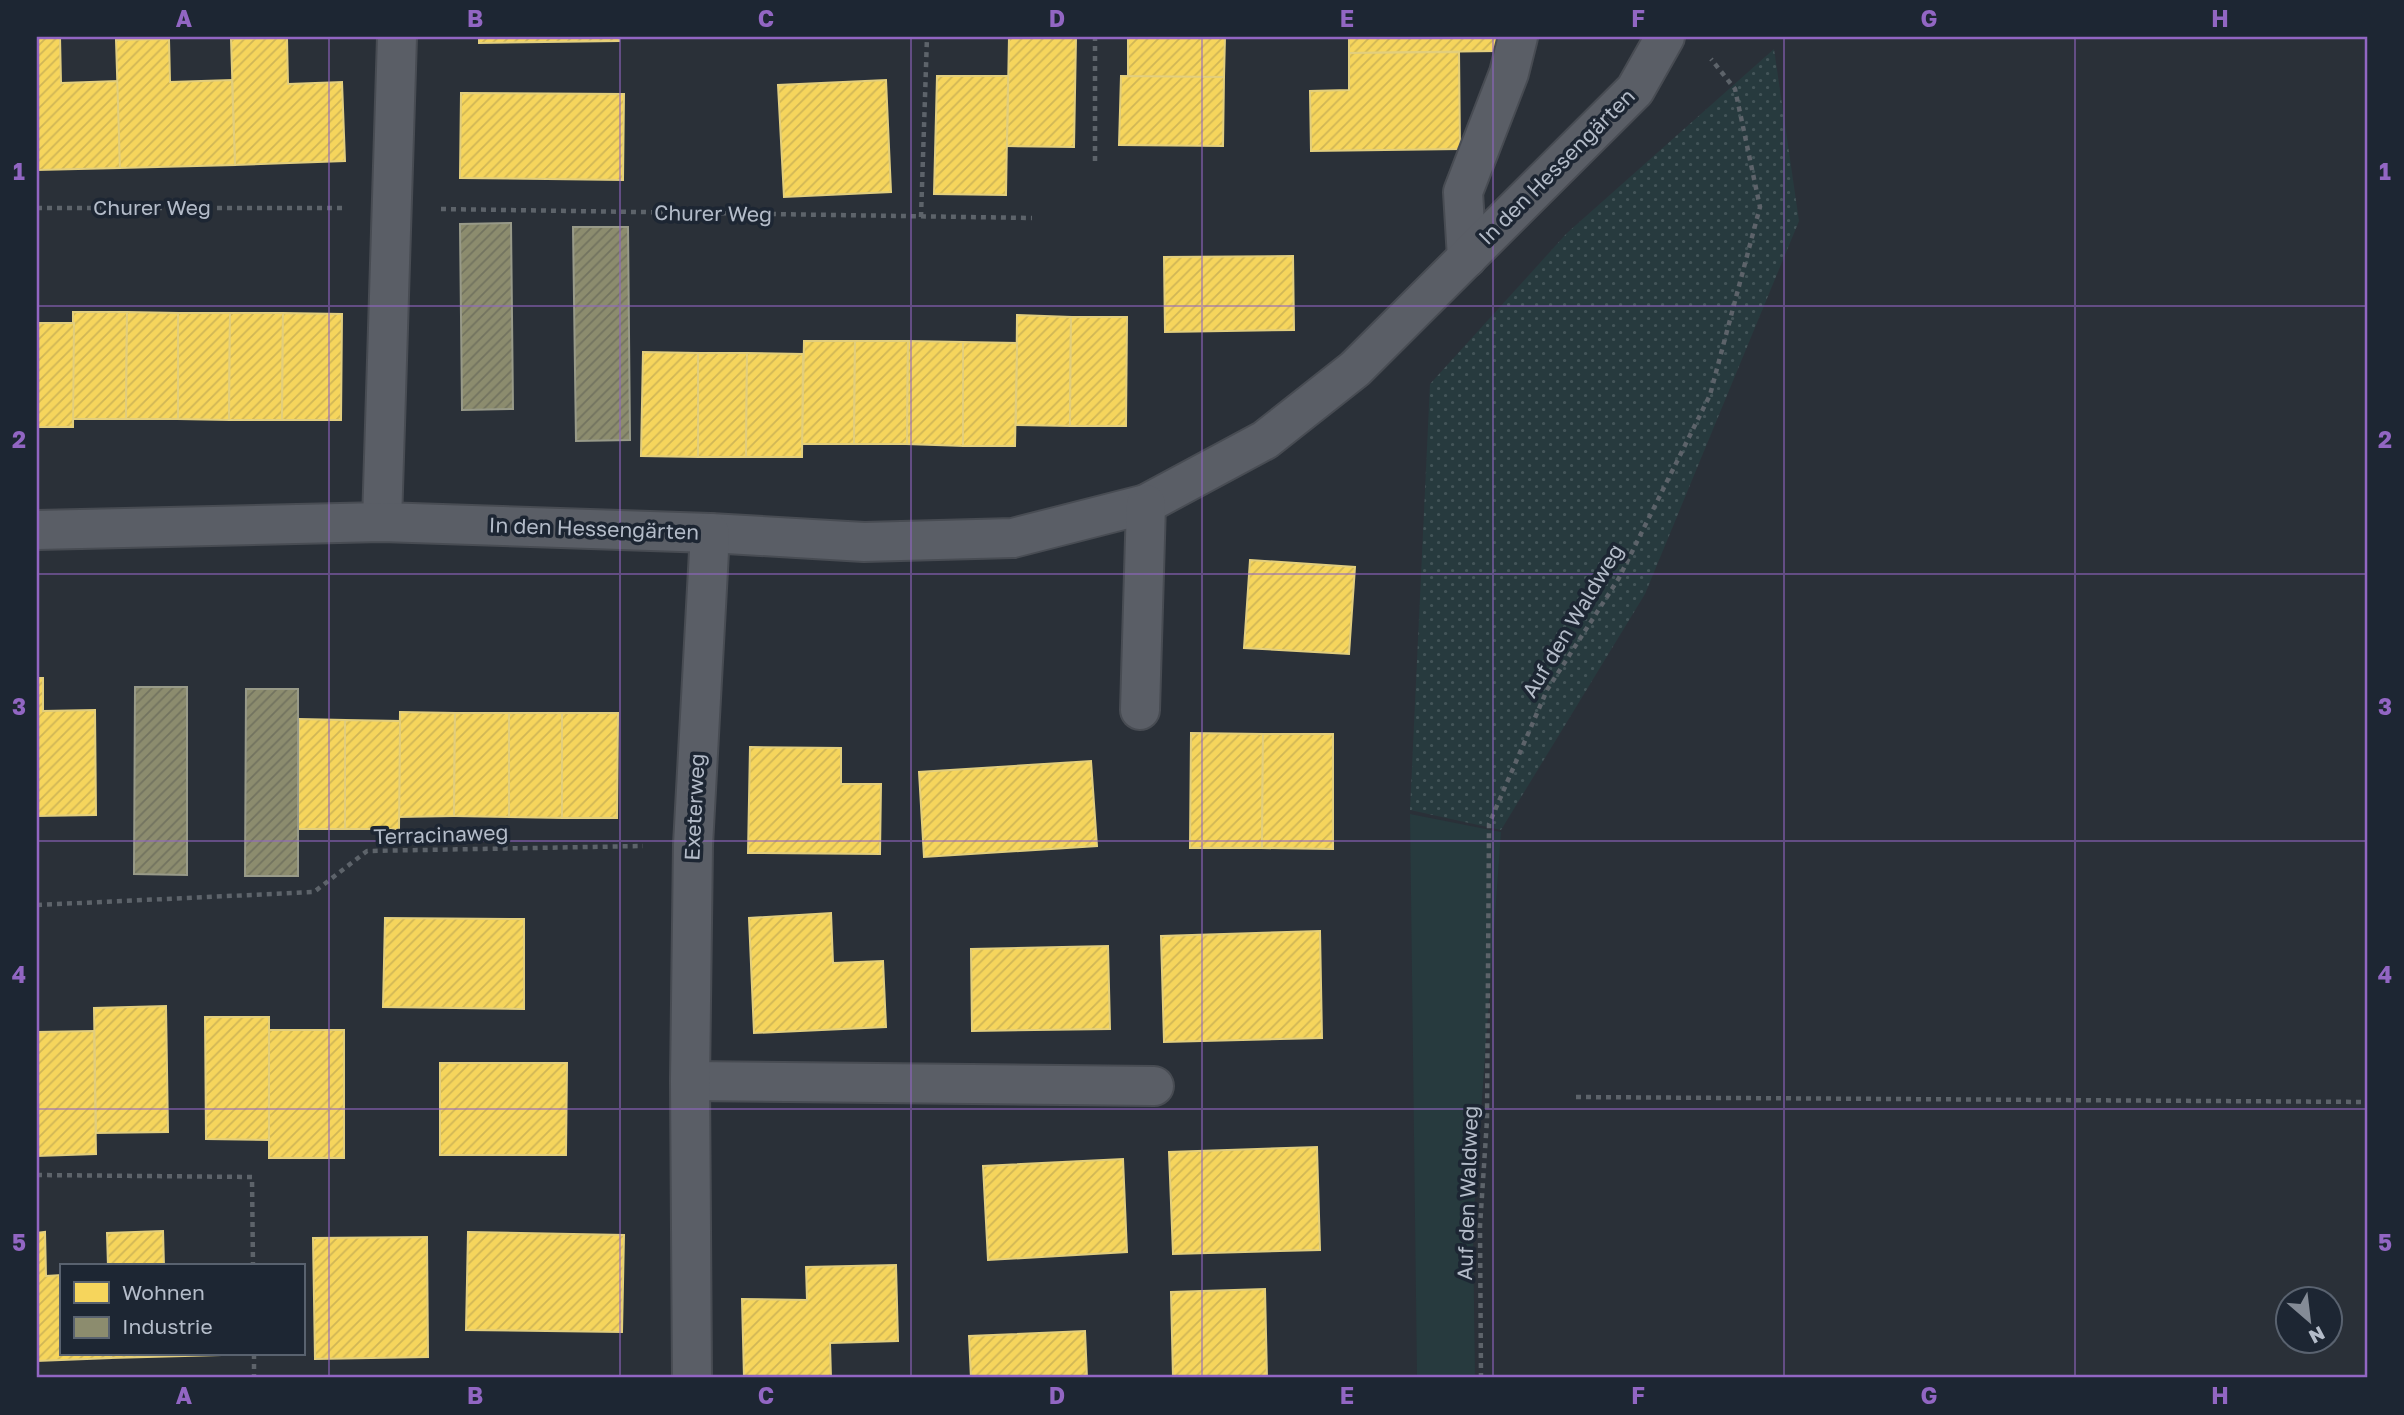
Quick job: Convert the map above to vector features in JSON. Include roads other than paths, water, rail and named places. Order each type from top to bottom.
[{"type":"street","points":[[382,522],[394,208],[397,37]]},
{"type":"street","name":"In den Hessengärten","points":[[1468,258],[1463,192],[1510,73],[1518,37]]},
{"type":"street","name":"In den Hessengärten","points":[[37,530],[382,522],[710,533],[864,542],[1013,538],[1146,504],[1265,440],[1354,369],[1635,90],[1665,37]]},
{"type":"street","points":[[1140,710],[1146,504]]},
{"type":"street","name":"Exeterweg","points":[[692,1378],[690,1081],[693,845],[710,533]]},
{"type":"street","points":[[690,1081],[1154,1086]]}]
